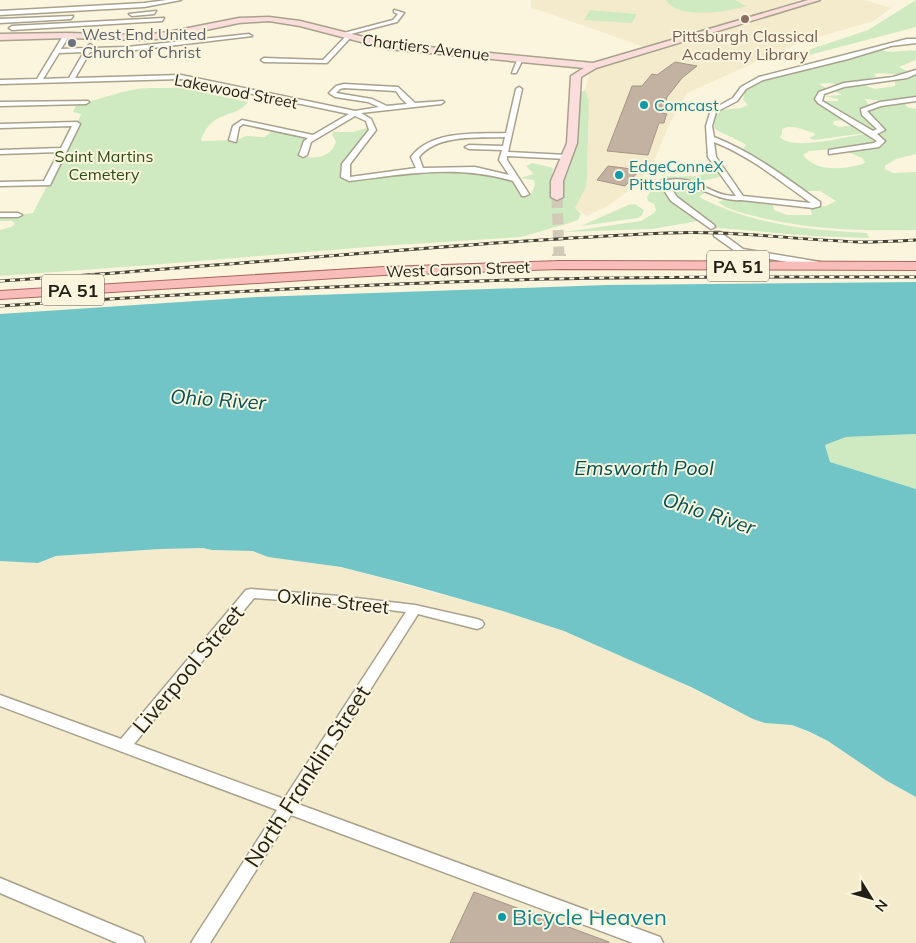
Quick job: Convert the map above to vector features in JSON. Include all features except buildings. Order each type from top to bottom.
[{"type":"main road","name":"West Carson Street","points":[[0,295],[560,260],[826,266],[916,266]]},
{"type":"street","points":[[0,12],[109,7],[176,0]]},
{"type":"street","name":"Chartiers Avenue","points":[[2,39],[66,36],[128,38],[161,36],[217,23],[255,19],[299,23],[378,44],[593,66],[809,1]]},
{"type":"street","points":[[2,39],[29,3]]},
{"type":"street","points":[[104,38],[109,7]]},
{"type":"street","points":[[264,60],[318,63],[328,60],[346,35],[395,21],[401,13],[396,11]]},
{"type":"street","points":[[126,14],[154,12]]},
{"type":"street","points":[[0,21],[78,16]]},
{"type":"street","points":[[12,28],[162,20]]},
{"type":"street","points":[[39,81],[66,36]]},
{"type":"street","points":[[57,51],[89,48],[127,49],[250,36]]},
{"type":"street","points":[[741,198],[712,158],[710,126],[713,111],[737,100],[746,85],[782,72],[916,39]]},
{"type":"street","points":[[71,80],[89,48]]},
{"type":"street","points":[[514,72],[520,59]]},
{"type":"street","points":[[557,197],[556,181],[572,143],[576,76],[573,74],[572,67],[568,64]]},
{"type":"street","points":[[576,76],[593,66]]},
{"type":"street","points":[[832,152],[876,146],[881,141],[819,101],[819,96],[824,91],[840,86],[900,77],[916,72]]},
{"type":"street","name":"Lakewood Street","points":[[0,82],[181,77],[354,113],[369,120],[372,130],[346,164],[345,177],[349,179],[421,170]]},
{"type":"street","points":[[386,108],[370,100],[332,94],[338,87],[344,86],[398,89],[403,97],[413,105]]},
{"type":"street","points":[[519,89],[503,160],[525,194]]},
{"type":"street","points":[[872,134],[882,130],[864,114],[863,110],[880,104],[916,99]]},
{"type":"street","points":[[0,104],[86,102]]},
{"type":"street","points":[[303,155],[308,141],[354,113],[441,102]]},
{"type":"street","points":[[233,140],[236,126],[240,123],[254,123],[313,138]]},
{"type":"street","points":[[0,126],[76,124],[47,183],[0,184]]},
{"type":"street","points":[[508,135],[452,139],[426,145],[420,149],[415,157],[421,170],[484,170],[500,173],[515,179]]},
{"type":"street","points":[[711,138],[736,148],[758,160],[817,204],[813,206],[741,198],[724,198],[689,181],[668,184],[668,191],[674,199],[732,247],[742,251],[826,266]]},
{"type":"street","points":[[469,147],[567,157]]},
{"type":"street","points":[[0,152],[64,150]]},
{"type":"street","points":[[0,216],[18,215]]},
{"type":"street","name":"Oxline Street","points":[[252,592],[415,609],[477,624]]},
{"type":"street","name":"Liverpool Street","points":[[124,746],[252,592]]},
{"type":"street","name":"North Franklin Street","points":[[200,943],[415,609]]},
{"type":"street","points":[[0,700],[654,943]]},
{"type":"street","points":[[0,884],[136,943]]},
{"type":"shaded area","points":[[531,0],[799,1],[647,48],[530,7]]},
{"type":"shaded area","points":[[825,0],[864,0],[891,8],[874,21],[801,42],[687,93],[669,125],[652,166],[633,188],[609,205],[587,216],[575,208],[586,187],[587,179],[589,101],[585,90],[590,70]]},
{"type":"shaded area","points":[[203,548],[253,551],[268,557],[341,567],[506,612],[564,631],[657,671],[753,719],[765,723],[792,725],[828,741],[887,781],[916,797],[916,943],[0,943],[0,560],[38,563],[56,556]]},
{"type":"green space","points":[[666,0],[735,0],[746,6],[704,13],[680,10]]},
{"type":"green space","points":[[916,0],[916,27],[794,59],[787,57],[868,30]]},
{"type":"green space","points":[[590,10],[637,14],[632,23],[584,20]]},
{"type":"green space","points":[[880,49],[889,52],[916,51],[916,60],[899,67],[907,71],[899,74],[874,74],[876,77],[839,85],[819,84],[826,88],[815,98],[846,120],[834,121],[833,124],[839,127],[856,125],[865,133],[814,140],[809,138],[815,135],[814,133],[795,127],[788,127],[782,129],[780,137],[797,143],[822,142],[868,134],[877,139],[878,142],[859,147],[809,151],[803,155],[809,161],[823,167],[856,166],[865,162],[862,158],[848,152],[879,146],[883,142],[874,134],[884,131],[866,112],[871,108],[905,102],[907,107],[916,109],[916,154],[896,159],[885,166],[885,169],[893,173],[916,172],[916,230],[855,230],[814,227],[774,221],[740,212],[718,202],[737,199],[753,201],[773,204],[774,210],[787,215],[811,215],[810,208],[826,206],[836,201],[820,191],[805,191],[743,149],[746,145],[714,128],[715,118],[720,110],[741,108],[748,105],[743,100],[745,92],[750,86],[777,76]]},
{"type":"green space","points":[[916,74],[916,98],[884,101],[865,99],[869,105],[861,110],[863,114],[881,130],[872,133],[821,101],[838,101],[838,99],[824,96],[842,95],[835,91],[837,89],[861,84],[875,89],[895,86],[895,81]]},
{"type":"green space","name":"Saint Martins Cemetery","points":[[194,84],[210,86],[204,91],[205,93],[248,102],[242,108],[212,122],[206,129],[201,139],[202,141],[236,140],[246,136],[265,137],[273,130],[306,138],[298,150],[299,155],[316,157],[326,154],[334,147],[336,142],[332,134],[333,132],[353,132],[367,128],[370,130],[349,154],[341,167],[341,174],[344,179],[366,179],[438,171],[484,171],[513,181],[519,193],[524,196],[531,194],[535,185],[534,180],[520,178],[534,174],[526,166],[533,163],[553,168],[551,183],[562,185],[579,93],[585,90],[589,101],[587,179],[586,187],[575,208],[581,214],[578,220],[521,237],[380,246],[0,276],[0,230],[15,224],[12,221],[0,221],[0,217],[33,213],[79,123],[81,114],[73,112],[77,103],[137,89],[173,88]]},
{"type":"green space","points":[[708,170],[717,171],[720,177],[701,181],[673,181],[663,186],[667,196],[672,201],[698,221],[652,229],[564,232],[641,221],[656,210],[654,204],[648,201],[647,197],[662,177],[699,176]]},
{"type":"green space","points":[[672,184],[695,184],[706,192],[699,197],[760,220],[802,228],[867,233],[869,238],[812,236],[719,228],[712,226],[674,195],[670,187]]},
{"type":"green space","points":[[635,204],[644,210],[638,218],[581,226],[628,205]]},
{"type":"green space","points":[[916,434],[916,489],[830,462],[825,445],[846,437]]},
{"type":"water","name":"Emsworth Pool","points":[[916,282],[916,434],[846,437],[825,445],[830,462],[916,489],[916,797],[887,781],[828,741],[810,732],[792,725],[765,723],[753,719],[691,687],[564,631],[411,585],[341,567],[268,557],[253,551],[203,548],[56,556],[38,563],[0,561],[0,314],[257,297],[607,285]]},
{"type":"tunnel","points":[[557,197],[559,255]]},
{"type":"railway","points":[[0,281],[583,237],[667,233],[740,234],[861,242],[916,240]]},
{"type":"railway","points":[[0,306],[137,297],[479,281],[639,277],[916,277]]},
{"type":"place","name":"Pittsburgh Classical Academy Library","points":[[745,19]]},
{"type":"place","name":"West End United Church of Christ","points":[[72,43]]},
{"type":"place","name":"Comcast","points":[[644,105]]},
{"type":"place","name":"EdgeConneX Pittsburgh","points":[[619,175]]},
{"type":"place","name":"Bicycle Heaven","points":[[502,917]]},
{"type":"water label","name":"Ohio River","points":[[218,399]]},
{"type":"water label","name":"Ohio River","points":[[709,513]]}]
